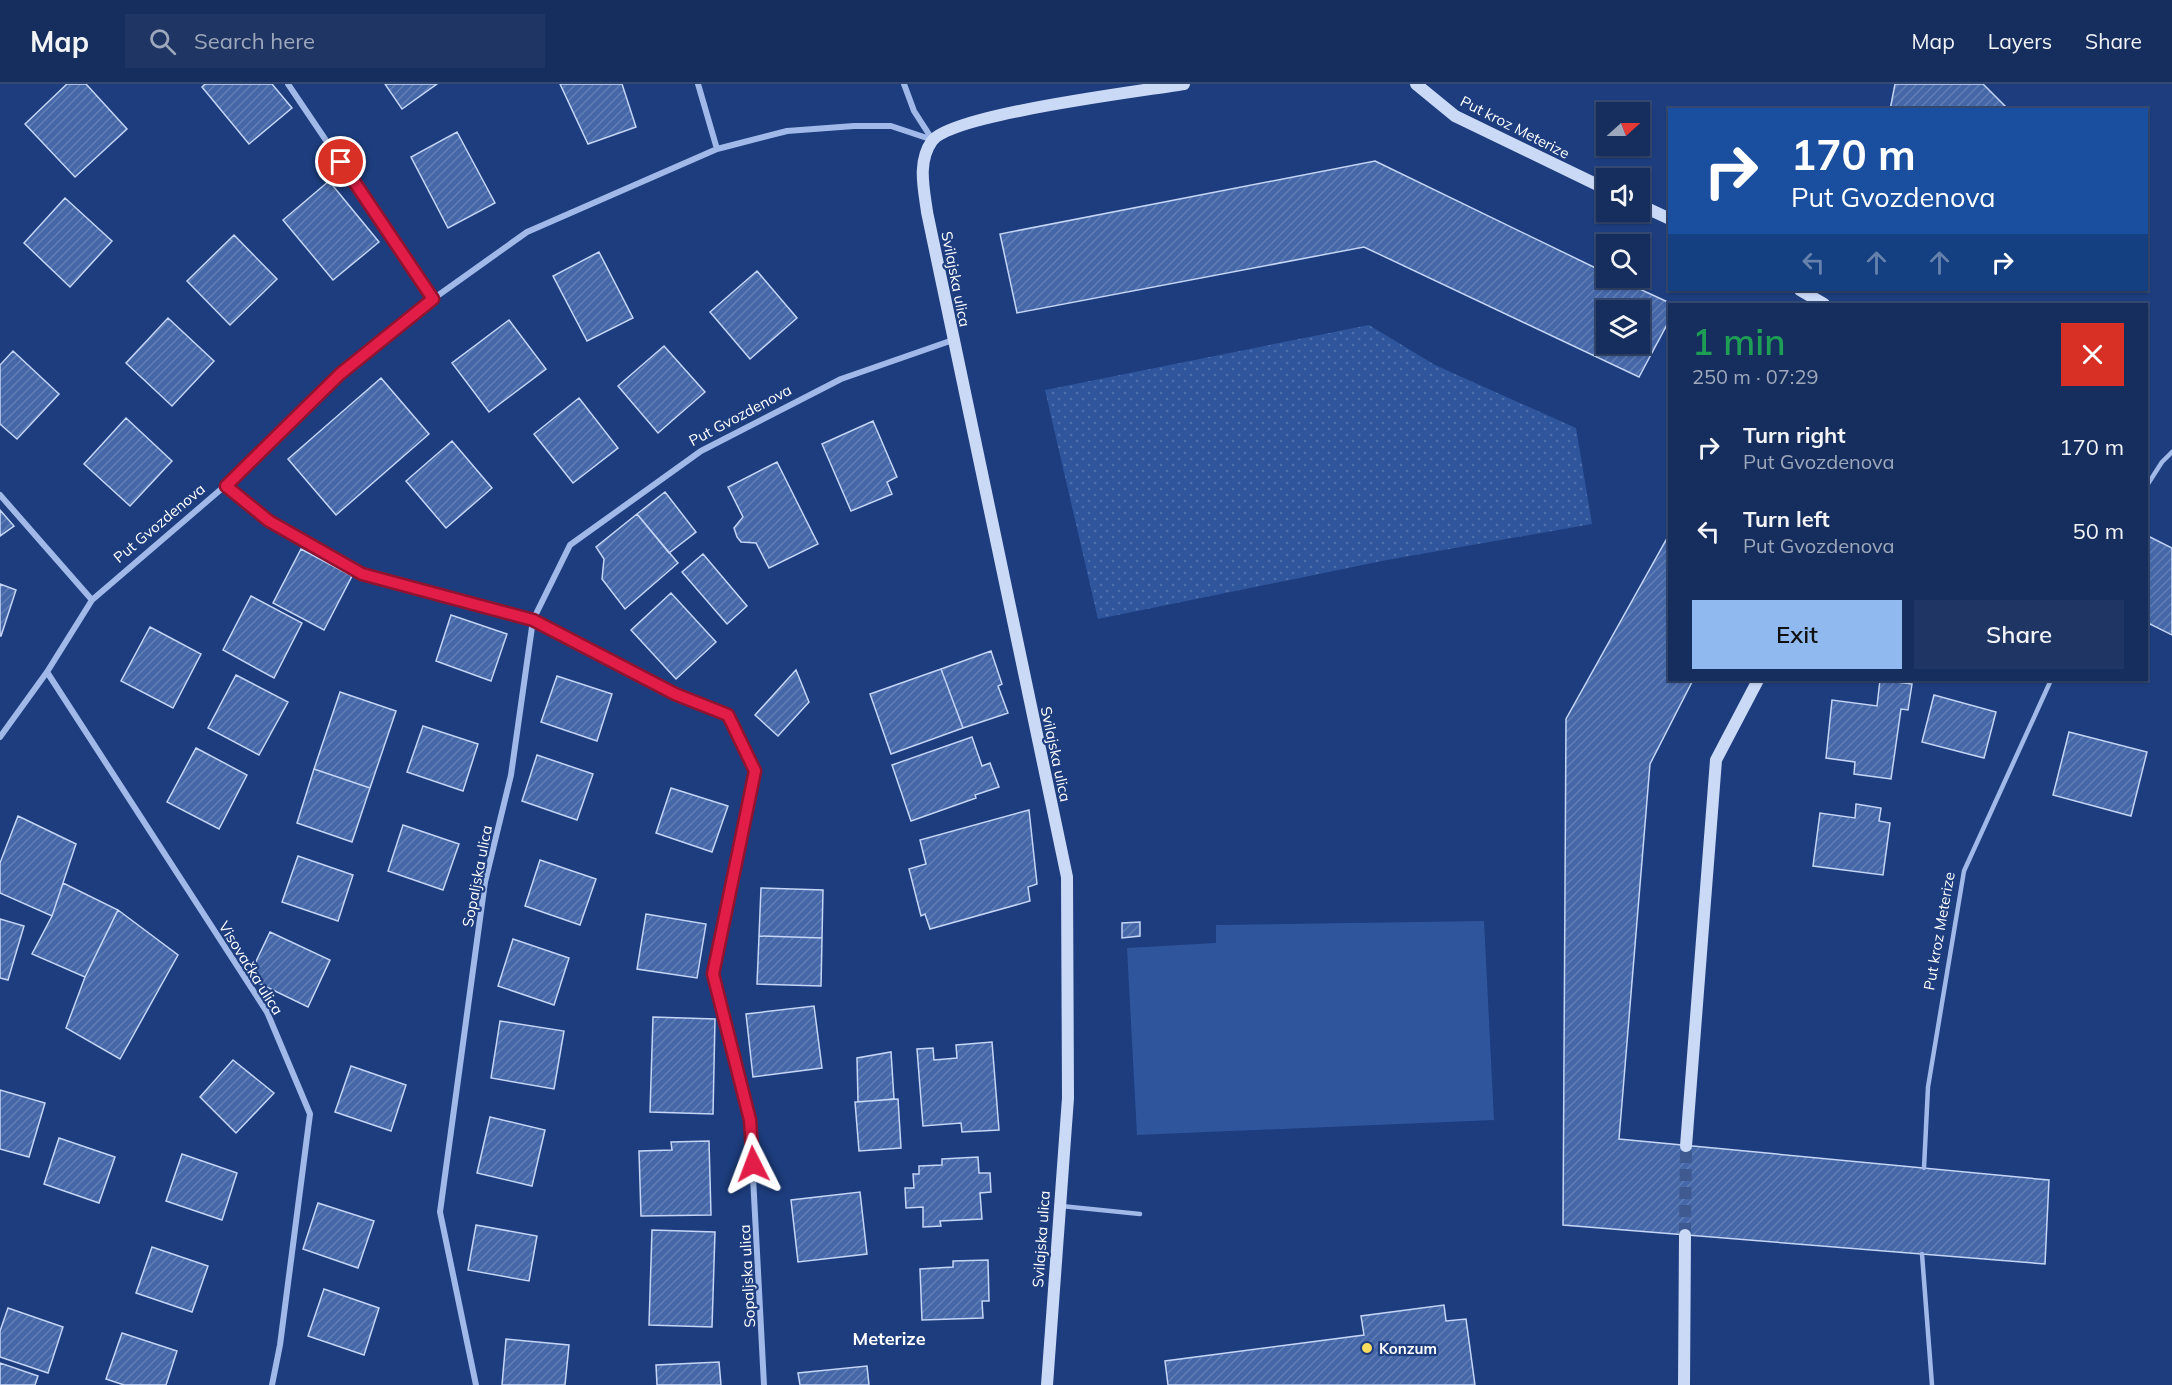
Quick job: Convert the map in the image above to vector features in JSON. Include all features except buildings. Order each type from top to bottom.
[{"type":"street","points":[[288,84],[433,299]]},
{"type":"street","points":[[698,84],[717,149]]},
{"type":"street","points":[[904,84],[914,111],[933,140],[970,122],[1000,115],[1184,84]]},
{"type":"street","name":"Put kroz Meterize","points":[[1416,84],[1455,116],[1596,184]]},
{"type":"street","name":"Put Gvozdenova","points":[[0,737],[47,672],[92,600],[226,486],[340,374],[433,299],[527,232],[717,149],[787,131],[891,126],[933,140]]},
{"type":"street","name":"Svilajska ulica","points":[[933,140],[924,158],[922,176],[953,340],[1067,877],[1070,1046],[1047,1385]]},
{"type":"street","points":[[1650,210],[1668,218]]},
{"type":"street","points":[[1802,291],[1822,303]]},
{"type":"street","name":"Put Gvozdenova","points":[[533,620],[570,544],[701,451],[841,379],[953,340]]},
{"type":"street","name":"Sopaljska ulica","points":[[226,486],[269,521],[362,574],[533,620],[675,694],[728,715],[755,771],[713,974],[750,1120],[764,1385]]},
{"type":"street","points":[[0,495],[92,600]]},
{"type":"street","name":"Sopaljska ulica","points":[[476,1385],[440,1212],[485,882],[510,775],[533,620]]},
{"type":"street","name":"Visovačka ulica","points":[[47,672],[267,1012],[310,1114],[280,1345],[272,1385]]},
{"type":"street","points":[[1686,1146],[1716,760],[1757,681]]},
{"type":"street","points":[[1684,1385],[1685,1235]]},
{"type":"lane","points":[[2148,484],[2162,462],[2172,452]]},
{"type":"lane","name":"Put kroz Meterize","points":[[1924,1168],[1928,1086],[1964,871],[2051,681]]},
{"type":"lane","points":[[1058,1206],[1140,1214]]},
{"type":"lane","points":[[1922,1254],[1932,1385]]},
{"type":"shaded area","points":[[1369,325],[1435,365],[1576,428],[1592,524],[1387,560],[1098,619],[1045,390]]},
{"type":"shaded area","points":[[1484,921],[1494,1120],[1137,1135],[1127,948],[1216,943],[1216,925]]},
{"type":"tunnel","points":[[1685,1235],[1686,1146]]},
{"type":"place","name":"Konzum","points":[[1367,1348]]},
{"type":"district","name":"Meterize","points":[[889,1338]]},
{"type":"route","points":[[341,162],[433,299],[340,374],[226,486],[269,521],[362,574],[533,620],[675,694],[728,715],[755,771],[713,974],[750,1120],[753,1164]]}]
